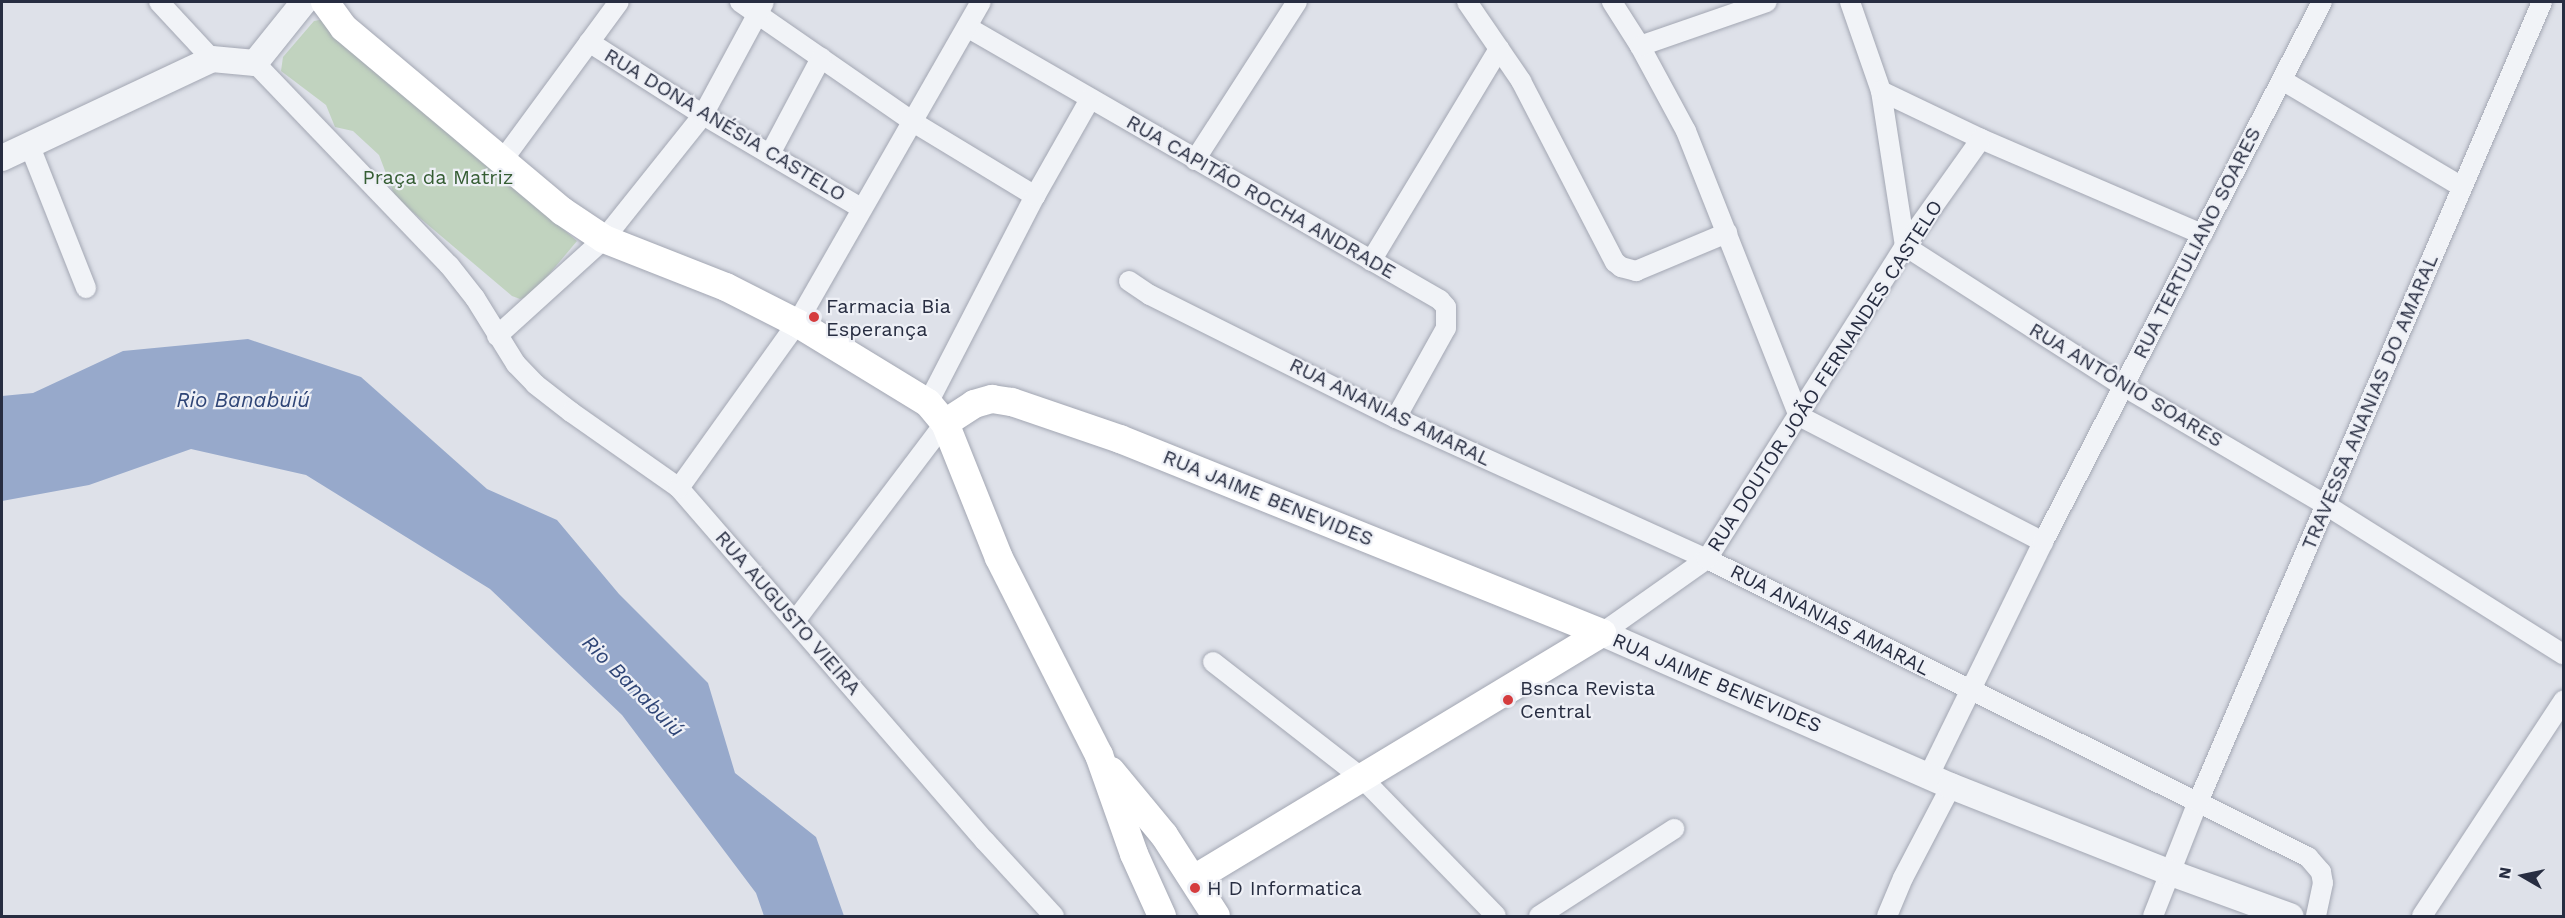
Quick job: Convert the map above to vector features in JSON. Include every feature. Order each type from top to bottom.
[{"type":"main road","points":[[325,2],[344,28],[562,212],[604,239],[726,287],[797,323],[937,413],[999,558],[1099,755],[1134,854],[1162,916]]},
{"type":"main road","name":"RUA JAIME BENEVIDES","points":[[937,413],[992,399],[1012,402],[1120,439],[1602,633]]},
{"type":"main road","name":"RUA DOUTOR JOÃO FERNANDES CASTELO","points":[[1194,879],[1602,633]]},
{"type":"main road","points":[[1099,755],[1164,835],[1216,916]]},
{"type":"street","points":[[159,2],[212,59]]},
{"type":"street","points":[[2,158],[212,59],[255,63],[304,2]]},
{"type":"street","points":[[502,161],[619,2]]},
{"type":"street","points":[[741,2],[761,7],[821,58],[913,122],[1035,196]]},
{"type":"street","points":[[680,488],[797,323],[981,2]]},
{"type":"street","points":[[1195,160],[1297,2]]},
{"type":"street","points":[[1467,2],[1521,81],[1615,261],[1627,271],[1636,271],[1727,233]]},
{"type":"street","points":[[1612,2],[1640,46],[1686,131],[1800,416],[2043,542]]},
{"type":"street","points":[[1640,46],[1767,2]]},
{"type":"street","points":[[1851,2],[1881,91],[1905,246]]},
{"type":"street","name":"RUA TERTULIANO SOARES","points":[[1887,916],[1940,780],[1969,690],[2322,2]]},
{"type":"street","name":"TRAVESSA ANANIAS DO AMARAL","points":[[2153,916],[2198,802],[2542,2]]},
{"type":"street","points":[[497,336],[604,239],[703,114],[761,7]]},
{"type":"street","name":"RUA CAPITÃO ROCHA ANDRADE","points":[[967,27],[1440,300],[1446,307],[1448,318],[1446,328],[1396,418]]},
{"type":"street","name":"RUA DONA ANÉSIA CASTELO","points":[[589,42],[703,114],[861,208]]},
{"type":"street","points":[[1371,261],[1500,49]]},
{"type":"street","points":[[770,154],[821,58]]},
{"type":"street","name":"RUA AUGUSTO VIEIRA","points":[[255,63],[449,265],[475,298],[516,364],[535,384],[680,488],[985,841],[1054,916]]},
{"type":"street","points":[[2282,80],[2462,188]]},
{"type":"street","points":[[1881,91],[1981,139],[2202,234]]},
{"type":"street","points":[[795,621],[937,413],[1035,196],[1090,99]]},
{"type":"street","name":"RUA DOUTOR JOÃO FERNANDES CASTELO","points":[[1602,633],[1707,559],[1800,416],[1905,246],[1981,139]]},
{"type":"street","points":[[29,144],[86,288]]},
{"type":"street","name":"RUA ANTÔNIO SOARES","points":[[1905,246],[2123,387],[2326,505],[2564,655]]},
{"type":"street","name":"RUA ANANIAS AMARAL","points":[[1129,281],[1150,295],[1396,418],[1707,559],[2308,857],[2317,864],[2323,883],[2316,916]]},
{"type":"street","name":"RUA JAIME BENEVIDES","points":[[1602,633],[1940,780],[2171,873],[2290,916]]},
{"type":"street","points":[[1213,662],[1362,778],[1496,916]]},
{"type":"street","points":[[2422,916],[2564,700]]},
{"type":"street","points":[[1539,916],[1567,910],[1674,829]]},
{"type":"green space","name":"Praça da Matriz","points":[[325,19],[345,41],[577,241],[530,297],[520,299],[512,296],[395,197],[379,155],[353,131],[335,127],[326,105],[281,71],[283,57],[314,21]]},
{"type":"water","name":"Rio Banabuiú","points":[[248,339],[361,377],[487,489],[557,520],[619,594],[708,683],[735,773],[816,837],[844,916],[764,916],[756,893],[622,715],[490,589],[306,475],[191,449],[89,485],[2,501],[2,396],[33,393],[123,351]]},
{"type":"place","name":"Farmacia Bia Esperança","points":[[814,317]]},
{"type":"place","name":"Bsnca Revista Central","points":[[1508,700]]},
{"type":"place","name":"H D Informatica","points":[[1195,888]]}]
